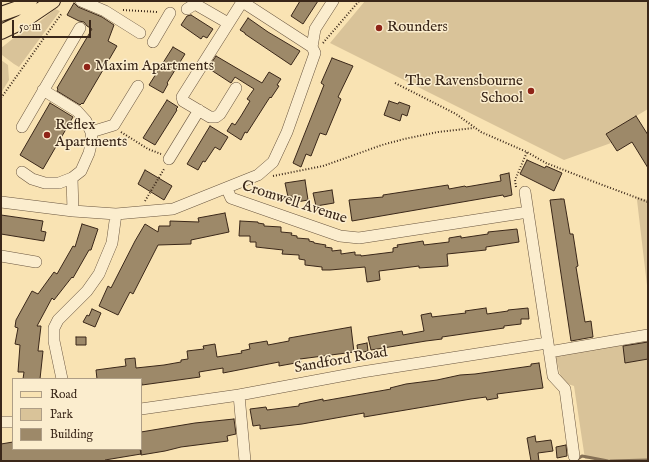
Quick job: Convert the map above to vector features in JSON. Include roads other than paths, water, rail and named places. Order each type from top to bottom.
[{"type":"main road","points":[[1,14],[18,8],[30,1]]},
{"type":"main road","points":[[1,42],[6,30],[34,15],[53,1]]},
{"type":"street","points":[[81,1],[105,11],[140,33]]},
{"type":"street","points":[[236,88],[220,114],[216,117],[210,117],[183,101],[182,97],[242,1],[313,54]]},
{"type":"street","points":[[227,189],[258,175],[273,162],[287,132],[313,54],[315,29],[333,1]]},
{"type":"street","points":[[187,9],[195,4],[228,23]]},
{"type":"street","points":[[153,42],[170,13]]},
{"type":"street","points":[[22,127],[80,28]]},
{"type":"street","points":[[91,132],[114,125],[138,86]]},
{"type":"street","points":[[22,172],[32,179],[45,182],[59,183],[72,178],[80,171],[86,162],[92,140],[91,132],[80,113],[43,90]]},
{"type":"street","points":[[169,159],[199,110]]},
{"type":"street","points":[[72,178],[73,211]]},
{"type":"street","name":"Cromwell Avenue","points":[[1,202],[73,211],[116,214],[173,209],[227,189],[231,198],[340,236],[359,238],[528,212]]},
{"type":"street","points":[[520,193],[528,212],[553,376],[565,389],[574,456]]},
{"type":"street","points":[[62,378],[54,341],[54,328],[58,320],[87,291],[99,274],[112,243],[116,214]]},
{"type":"street","points":[[1,256],[36,262]]},
{"type":"street","name":"Sandford Road","points":[[142,409],[238,395],[362,372],[648,335]]},
{"type":"street","points":[[238,395],[245,461]]},
{"type":"street","points":[[1,422],[12,422]]},
{"type":"waterway","points":[[576,460],[582,456],[608,461]]},
{"type":"waterway","points":[[610,461],[648,460]]},
{"type":"place","name":"Rounders","points":[[379,28]]},
{"type":"place","name":"Maxim Apartments","points":[[87,67]]},
{"type":"place","name":"The Ravensbourne School","points":[[531,91]]},
{"type":"place","name":"Reflex Apartments","points":[[47,135]]}]
